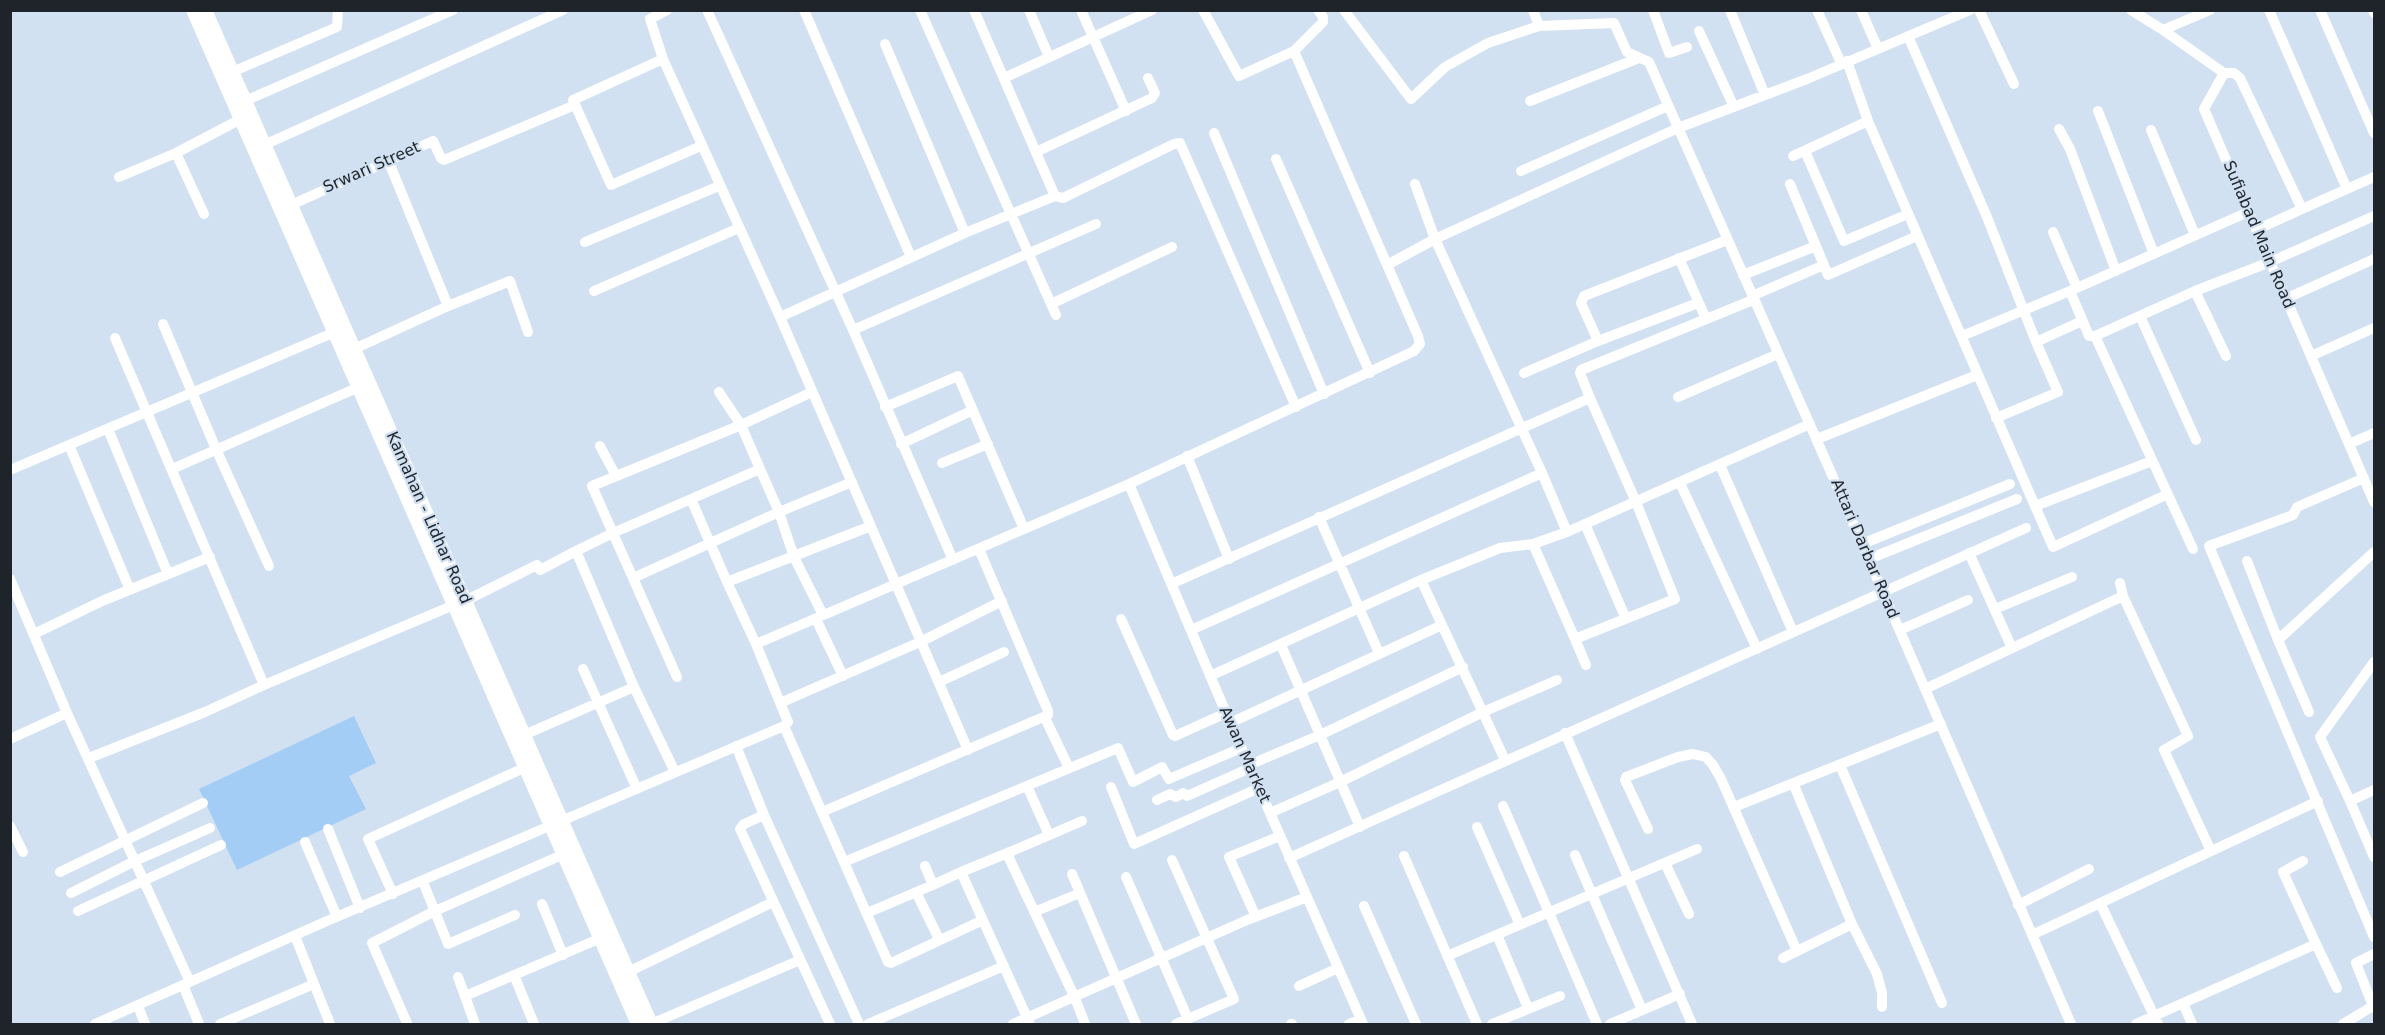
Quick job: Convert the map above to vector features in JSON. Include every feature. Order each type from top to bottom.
[{"type":"main road","name":"Kamahan - Lidhar Road","points":[[193,10],[358,387],[459,603],[524,735],[556,824],[564,854],[638,1024]]},
{"type":"main road","name":"Kamahan - Lidhar Road","points":[[205,10],[354,349],[526,767],[628,972],[651,1024]]},
{"type":"street","points":[[232,72],[337,27],[338,10]]},
{"type":"street","points":[[245,101],[453,10]]},
{"type":"street","points":[[264,145],[563,10]]},
{"type":"street","points":[[667,10],[650,20],[663,59],[780,316],[968,750]]},
{"type":"street","points":[[707,10],[836,291],[953,560]]},
{"type":"street","points":[[804,10],[911,257]]},
{"type":"street","points":[[920,10],[1056,315]]},
{"type":"street","points":[[974,10],[1055,196]]},
{"type":"street","points":[[1029,10],[1049,57]]},
{"type":"street","points":[[1082,10],[1126,111]]},
{"type":"street","points":[[1004,78],[1152,10]]},
{"type":"street","points":[[1203,10],[1239,76],[1294,51],[1323,22],[1343,11],[1411,99],[1445,67],[1462,57],[1488,43],[1539,26],[1614,24],[1628,52],[1638,58]]},
{"type":"street","points":[[1318,10],[1323,17],[1323,22]]},
{"type":"street","points":[[1533,10],[1539,26]]},
{"type":"street","points":[[1653,10],[1669,53],[1687,47]]},
{"type":"street","points":[[1730,10],[1765,94]]},
{"type":"street","points":[[1817,10],[1844,62],[1977,375],[2054,547],[2168,494]]},
{"type":"street","points":[[1861,10],[1878,49]]},
{"type":"street","points":[[1387,265],[1435,239],[1678,128],[1970,10]]},
{"type":"street","points":[[1979,10],[2014,84]]},
{"type":"street","points":[[2131,10],[2224,73],[2234,73],[2240,78],[2302,209]]},
{"type":"street","points":[[2163,30],[2210,10]]},
{"type":"street","points":[[2269,10],[2347,189]]},
{"type":"street","points":[[2320,10],[2374,133]]},
{"type":"street","points":[[1699,31],[1734,107]]},
{"type":"street","points":[[1908,36],[2058,392],[1996,418]]},
{"type":"street","points":[[885,44],[965,233]]},
{"type":"street","points":[[756,644],[1129,484],[1414,351],[1420,344],[1294,51]]},
{"type":"street","points":[[1530,101],[1638,58]]},
{"type":"street","name":"Attari Darbar Road","points":[[1638,58],[1649,62],[1817,439],[2071,1024]]},
{"type":"street","points":[[663,59],[573,100],[575,105],[611,185],[701,146]]},
{"type":"street","name":"Sufiabad Main Road","points":[[2224,73],[2204,109],[2374,502]]},
{"type":"street","points":[[1036,152],[1155,96],[1148,78]]},
{"type":"street","name":"Srwari Street","points":[[291,205],[433,141],[444,160],[575,105]]},
{"type":"street","points":[[1521,171],[1668,106]]},
{"type":"street","points":[[2098,111],[2154,254]]},
{"type":"street","points":[[119,177],[176,153],[241,119]]},
{"type":"street","points":[[1793,156],[1868,121]]},
{"type":"street","points":[[2059,129],[2070,149],[2116,271]]},
{"type":"street","points":[[2151,130],[2195,235]]},
{"type":"street","points":[[1214,133],[1324,394]]},
{"type":"street","points":[[780,316],[1010,213],[1055,196],[1063,198],[1180,143],[1296,407]]},
{"type":"street","points":[[1805,151],[1844,241],[1908,214]]},
{"type":"street","points":[[176,153],[204,214]]},
{"type":"street","points":[[1276,159],[1370,373]]},
{"type":"street","points":[[388,160],[448,306]]},
{"type":"street","points":[[2256,230],[2374,177]]},
{"type":"street","points":[[1415,184],[1435,239],[1567,532]]},
{"type":"street","points":[[1790,184],[1828,275],[1917,236]]},
{"type":"street","points":[[585,242],[720,186]]},
{"type":"street","points":[[1962,336],[2073,290],[2248,212]]},
{"type":"street","points":[[2053,231],[2082,321],[2089,336],[2095,336],[2195,291],[2270,262],[2374,216]]},
{"type":"street","points":[[853,330],[1096,224]]},
{"type":"street","points":[[594,291],[739,228]]},
{"type":"street","points":[[1598,341],[1581,303],[1584,296],[1727,240]]},
{"type":"street","points":[[1743,275],[1816,246]]},
{"type":"street","points":[[1051,304],[1172,247]]},
{"type":"street","points":[[1679,258],[1706,319]]},
{"type":"street","points":[[2285,299],[2374,260]]},
{"type":"street","points":[[1575,639],[1675,599],[1636,502],[1590,398],[1580,373],[1581,370],[1706,319],[1824,265]]},
{"type":"street","points":[[354,349],[448,306],[510,282],[528,332]]},
{"type":"street","points":[[2195,291],[2226,356]]},
{"type":"street","points":[[1524,374],[1598,341],[1698,303]]},
{"type":"street","points":[[2140,316],[2196,440]]},
{"type":"street","points":[[2036,342],[2082,321]]},
{"type":"street","points":[[163,324],[269,566]]},
{"type":"street","points":[[2311,356],[2374,328]]},
{"type":"street","points":[[10,470],[335,332]]},
{"type":"street","points":[[2095,336],[2193,549]]},
{"type":"street","points":[[115,338],[264,685]]},
{"type":"street","points":[[1678,397],[1778,354]]},
{"type":"street","points":[[1817,439],[1977,375]]},
{"type":"street","points":[[885,407],[958,376],[1024,529]]},
{"type":"street","points":[[172,470],[358,387]]},
{"type":"street","points":[[719,392],[741,425],[779,512],[794,557],[843,676]]},
{"type":"street","points":[[677,677],[592,486],[741,425],[812,392]]},
{"type":"street","points":[[1171,584],[1590,398]]},
{"type":"street","points":[[901,444],[973,410]]},
{"type":"street","points":[[1210,676],[1421,580],[1500,548],[1533,544],[1567,532],[1810,424]]},
{"type":"street","points":[[108,429],[168,574]]},
{"type":"street","points":[[2349,444],[2374,433]]},
{"type":"street","points":[[942,463],[988,444]]},
{"type":"street","points":[[69,445],[130,590]]},
{"type":"street","points":[[600,446],[616,476]]},
{"type":"street","points":[[1187,456],[1229,558]]},
{"type":"street","points":[[2035,506],[2152,460]]},
{"type":"street","points":[[1720,465],[1793,632]]},
{"type":"street","points":[[88,758],[205,712],[459,603],[537,565],[540,570],[613,533],[760,469]]},
{"type":"street","points":[[1191,630],[1542,473]]},
{"type":"street","points":[[2364,477],[2297,507],[2293,515],[2209,546],[2374,937]]},
{"type":"street","points":[[633,578],[779,512],[852,482]]},
{"type":"street","points":[[1680,483],[1756,649]]},
{"type":"street","name":"Awan Market","points":[[1129,484],[1269,813],[1362,1022]]},
{"type":"street","points":[[1862,543],[2010,484]]},
{"type":"street","points":[[95,1024],[784,726],[788,722],[691,499]]},
{"type":"street","points":[[1869,559],[2017,499]]},
{"type":"street","points":[[1319,517],[1379,653]]},
{"type":"street","points":[[1585,524],[1626,619]]},
{"type":"street","points":[[727,582],[871,526]]},
{"type":"street","points":[[1289,858],[2026,528]]},
{"type":"street","points":[[1533,544],[1586,665]]},
{"type":"street","points":[[822,812],[1045,718],[1048,711],[979,549]]},
{"type":"street","points":[[576,551],[634,687],[675,772]]},
{"type":"street","points":[[2278,640],[2374,552]]},
{"type":"street","points":[[1969,553],[2012,648]]},
{"type":"street","points":[[34,634],[130,590],[210,557]]},
{"type":"street","points":[[2247,561],[2309,712]]},
{"type":"street","points":[[1995,609],[2072,577]]},
{"type":"street","points":[[10,579],[67,713],[135,861],[187,984],[200,1024]]},
{"type":"street","points":[[1421,580],[1505,760]]},
{"type":"street","points":[[2120,584],[2122,596],[2188,736],[2164,750],[2211,851]]},
{"type":"street","points":[[1925,689],[2122,596]]},
{"type":"street","points":[[1900,630],[1968,600]]},
{"type":"street","points":[[780,703],[920,642],[1002,601]]},
{"type":"street","points":[[1121,619],[1173,735],[1176,736],[1301,691],[1442,625]]},
{"type":"street","points":[[1281,645],[1360,827]]},
{"type":"street","points":[[939,682],[1004,652]]},
{"type":"street","points":[[2374,662],[2320,737],[2374,857]]},
{"type":"street","points":[[1157,800],[1170,794],[1176,797],[1183,793],[1187,796],[1463,667]]},
{"type":"street","points":[[583,669],[637,789]]},
{"type":"street","points":[[1269,813],[1340,782],[1483,712],[1557,680]]},
{"type":"street","points":[[524,735],[634,687]]},
{"type":"street","points":[[10,739],[67,713]]},
{"type":"street","points":[[1045,718],[1069,768]]},
{"type":"street","points":[[1734,807],[1941,724]]},
{"type":"street","points":[[784,726],[888,962],[891,963],[983,920]]},
{"type":"street","points":[[1565,733],[1692,1024]]},
{"type":"street","points":[[736,746],[764,815],[859,1024]]},
{"type":"street","points":[[844,862],[1118,748],[1132,781],[1162,767],[1168,779],[1241,748]]},
{"type":"street","points":[[1648,829],[1625,780],[1626,777],[1678,757],[1693,754],[1706,757],[1713,765],[1734,807],[1797,951]]},
{"type":"street","points":[[1840,765],[1942,1003]]},
{"type":"street","points":[[393,894],[368,839],[526,767]]},
{"type":"street","points":[[1793,783],[1852,924],[1877,974],[1882,993],[1882,1007]]},
{"type":"street","points":[[1027,786],[1049,835]]},
{"type":"street","points":[[1111,787],[1134,844],[1259,788]]},
{"type":"street","points":[[2350,801],[2374,790]]},
{"type":"street","points":[[2032,935],[2318,801]]},
{"type":"street","points":[[60,872],[203,803]]},
{"type":"street","points":[[1503,806],[1597,1024]]},
{"type":"street","points":[[764,815],[744,824],[740,829],[830,1024]]},
{"type":"street","points":[[867,913],[1083,821]]},
{"type":"street","points":[[10,826],[23,852]]},
{"type":"street","points":[[1477,827],[1520,925]]},
{"type":"street","points":[[71,893],[135,861],[210,828]]},
{"type":"street","points":[[328,830],[360,908]]},
{"type":"street","points":[[1256,916],[1229,857],[1280,836]]},
{"type":"street","points":[[305,842],[338,917]]},
{"type":"street","points":[[78,911],[221,845]]},
{"type":"street","points":[[1448,956],[1697,849]]},
{"type":"street","points":[[1010,852],[1009,858],[1085,1024]]},
{"type":"street","points":[[407,1023],[372,944],[435,911],[564,854]]},
{"type":"street","points":[[1575,855],[1642,1010]]},
{"type":"street","points":[[1404,856],[1477,1024]]},
{"type":"street","points":[[1172,860],[1234,999],[1176,1024]]},
{"type":"street","points":[[2303,861],[2283,872],[2337,988]]},
{"type":"street","points":[[1665,863],[1689,914]]},
{"type":"street","points":[[925,866],[933,885]]},
{"type":"street","points":[[2018,905],[2089,869]]},
{"type":"street","points":[[962,872],[1029,1021]]},
{"type":"street","points":[[1072,874],[1136,1024]]},
{"type":"street","points":[[1126,877],[1188,1019]]},
{"type":"street","points":[[423,882],[448,944],[515,915]]},
{"type":"street","points":[[916,892],[939,939]]},
{"type":"street","points":[[1034,912],[1080,893]]},
{"type":"street","points":[[1013,1024],[1029,1021],[1256,916],[1307,897]]},
{"type":"street","points":[[628,972],[773,902]]},
{"type":"street","points":[[2100,903],[2156,1021]]},
{"type":"street","points":[[542,904],[563,955]]},
{"type":"street","points":[[1364,906],[1416,1024]]},
{"type":"street","points":[[1783,958],[1852,924]]},
{"type":"street","points":[[1497,935],[1528,1008]]},
{"type":"street","points":[[295,936],[330,1024]]},
{"type":"street","points":[[465,996],[601,938]]},
{"type":"street","points":[[2136,1024],[2156,1021],[2183,1003],[2316,944]]},
{"type":"street","points":[[2343,1024],[2374,1007],[2356,963],[2374,954]]},
{"type":"street","points":[[651,1024],[800,960]]},
{"type":"street","points":[[868,1024],[1004,966]]},
{"type":"street","points":[[1299,986],[1338,968]]},
{"type":"street","points":[[514,975],[534,1024]]},
{"type":"street","points":[[458,977],[475,1024]]},
{"type":"street","points":[[220,1024],[314,984]]},
{"type":"street","points":[[1610,1024],[1680,994]]},
{"type":"street","points":[[1492,1024],[1560,996]]},
{"type":"street","points":[[2183,1003],[2192,1024]]},
{"type":"street","points":[[138,1006],[145,1024]]},
{"type":"street","points":[[1349,1024],[1362,1022]]},
{"type":"shaded area","points":[[354,716],[376,763],[349,776],[366,809],[237,870],[199,789]]}]
